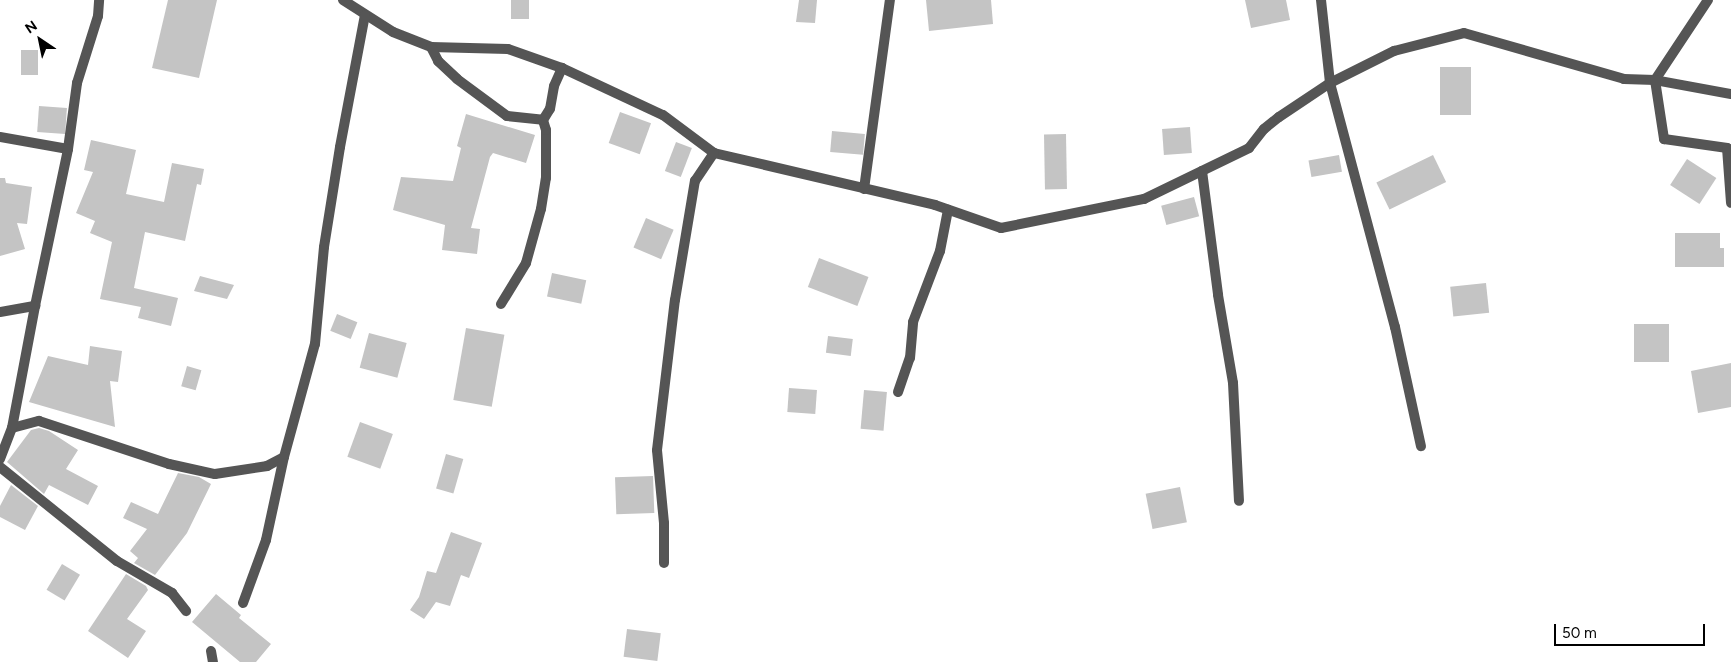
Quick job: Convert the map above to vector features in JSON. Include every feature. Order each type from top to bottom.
[{"type":"street","points":[[0,458],[12,428],[68,149],[78,83],[98,16],[99,0]]},
{"type":"street","points":[[343,0],[393,32],[430,47],[508,49],[562,68],[663,115],[714,152],[948,210],[1001,228],[1144,199],[1249,148],[1271,123],[1296,104],[1330,83],[1394,52],[1464,33],[1624,79],[1655,80],[1731,94]]},
{"type":"street","points":[[864,189],[890,0]]},
{"type":"street","points":[[1321,0],[1330,83],[1395,327],[1420,446]]},
{"type":"street","points":[[1708,0],[1655,80],[1664,139],[1727,148],[1731,203]]},
{"type":"street","points":[[243,603],[266,540],[284,457],[315,344],[324,247],[365,15]]},
{"type":"street","points":[[430,47],[438,61],[457,79],[507,116],[543,120]]},
{"type":"street","points":[[502,304],[526,263],[541,209],[546,178],[546,130],[543,120],[550,109],[554,86],[562,68]]},
{"type":"street","points":[[0,137],[68,149]]},
{"type":"street","points":[[664,563],[664,523],[657,450],[675,300],[695,181],[714,152]]},
{"type":"street","points":[[1202,171],[1218,295],[1233,383],[1239,500]]},
{"type":"street","points":[[898,392],[910,358],[912,322],[940,251],[948,210]]},
{"type":"street","points":[[0,312],[36,306]]},
{"type":"street","points":[[12,428],[39,421],[170,464],[215,474],[267,466],[284,457]]},
{"type":"street","points":[[0,467],[117,561],[172,593],[186,611]]},
{"type":"street","points":[[211,651],[213,662]]},
{"type":"building","points":[[168,0],[217,0],[199,78],[152,68]]},
{"type":"building","points":[[511,0],[529,0],[529,19],[511,19]]},
{"type":"building","points":[[799,0],[817,0],[815,23],[796,22]]},
{"type":"building","points":[[926,0],[991,0],[993,24],[929,31]]},
{"type":"building","points":[[1245,0],[1286,0],[1290,20],[1251,28]]},
{"type":"building","points":[[21,50],[38,50],[38,75],[21,75]]},
{"type":"building","points":[[1440,67],[1471,67],[1471,115],[1440,115]]},
{"type":"building","points":[[39,106],[67,108],[65,134],[37,132]]},
{"type":"building","points":[[620,112],[651,123],[640,154],[609,143]]},
{"type":"building","points":[[466,114],[535,135],[526,163],[493,153],[490,157],[471,228],[480,229],[477,254],[442,250],[445,225],[393,210],[401,177],[453,181],[461,148],[457,146]]},
{"type":"building","points":[[1190,127],[1192,153],[1164,155],[1162,129]]},
{"type":"building","points":[[832,131],[865,134],[863,155],[830,152]]},
{"type":"building","points":[[1044,134],[1066,134],[1067,189],[1045,189]]},
{"type":"building","points":[[91,140],[136,150],[126,194],[164,202],[172,163],[204,169],[201,185],[197,184],[185,241],[145,232],[134,288],[178,298],[171,326],[138,318],[141,307],[100,299],[112,242],[90,233],[95,221],[76,213],[93,172],[84,170]]},
{"type":"building","points":[[676,142],[692,148],[681,177],[665,171]]},
{"type":"building","points":[[1339,155],[1342,172],[1311,177],[1308,160]]},
{"type":"building","points":[[1433,155],[1446,182],[1390,210],[1376,183]]},
{"type":"building","points":[[1687,159],[1716,178],[1699,204],[1670,185]]},
{"type":"building","points":[[0,178],[5,178],[6,183],[32,187],[27,224],[17,223],[25,249],[0,256]]},
{"type":"building","points":[[1194,197],[1199,216],[1166,225],[1161,206]]},
{"type":"building","points":[[646,218],[674,230],[661,259],[633,247]]},
{"type":"building","points":[[1675,233],[1720,233],[1720,248],[1724,248],[1724,267],[1675,267]]},
{"type":"building","points":[[819,258],[868,277],[857,306],[808,287]]},
{"type":"building","points":[[552,273],[586,280],[581,304],[547,296]]},
{"type":"building","points":[[200,276],[234,285],[227,299],[194,291]]},
{"type":"building","points":[[1486,283],[1489,313],[1453,317],[1450,287]]},
{"type":"building","points":[[337,314],[357,322],[351,339],[330,331]]},
{"type":"building","points":[[1634,324],[1669,324],[1669,362],[1634,362]]},
{"type":"building","points":[[466,328],[504,335],[492,407],[453,400]]},
{"type":"building","points":[[369,333],[407,343],[397,378],[360,368]]},
{"type":"building","points":[[828,336],[853,339],[851,356],[826,353]]},
{"type":"building","points":[[90,346],[122,351],[118,382],[110,381],[115,427],[29,402],[48,356],[88,365]]},
{"type":"building","points":[[1731,363],[1731,407],[1698,413],[1691,371]]},
{"type":"building","points":[[187,366],[201,370],[196,390],[181,386]]},
{"type":"building","points":[[789,388],[817,390],[815,414],[787,412]]},
{"type":"building","points":[[864,390],[887,392],[884,431],[861,429]]},
{"type":"building","points":[[360,422],[393,434],[380,469],[347,457]]},
{"type":"building","points":[[39,428],[49,431],[78,450],[66,469],[98,486],[88,505],[49,485],[44,494],[7,462],[31,430]]},
{"type":"building","points":[[446,454],[463,459],[453,494],[436,489]]},
{"type":"building","points":[[178,473],[199,477],[211,484],[187,533],[155,575],[134,563],[138,558],[130,551],[147,529],[123,518],[131,502],[158,514]]},
{"type":"building","points":[[653,476],[654,513],[616,514],[615,477]]},
{"type":"building","points":[[11,485],[38,506],[25,530],[0,517],[0,506]]},
{"type":"building","points":[[1180,487],[1187,522],[1153,529],[1146,494]]},
{"type":"building","points":[[451,532],[482,543],[469,578],[461,575],[450,606],[436,602],[424,619],[410,610],[419,597],[427,571],[436,573]]},
{"type":"building","points":[[62,564],[80,575],[65,601],[47,590]]},
{"type":"building","points":[[126,574],[146,586],[148,590],[127,619],[146,631],[128,658],[88,631]]},
{"type":"building","points":[[216,594],[241,615],[239,618],[271,644],[256,662],[240,662],[192,622]]},
{"type":"building","points":[[627,629],[661,633],[657,661],[624,657]]}]
